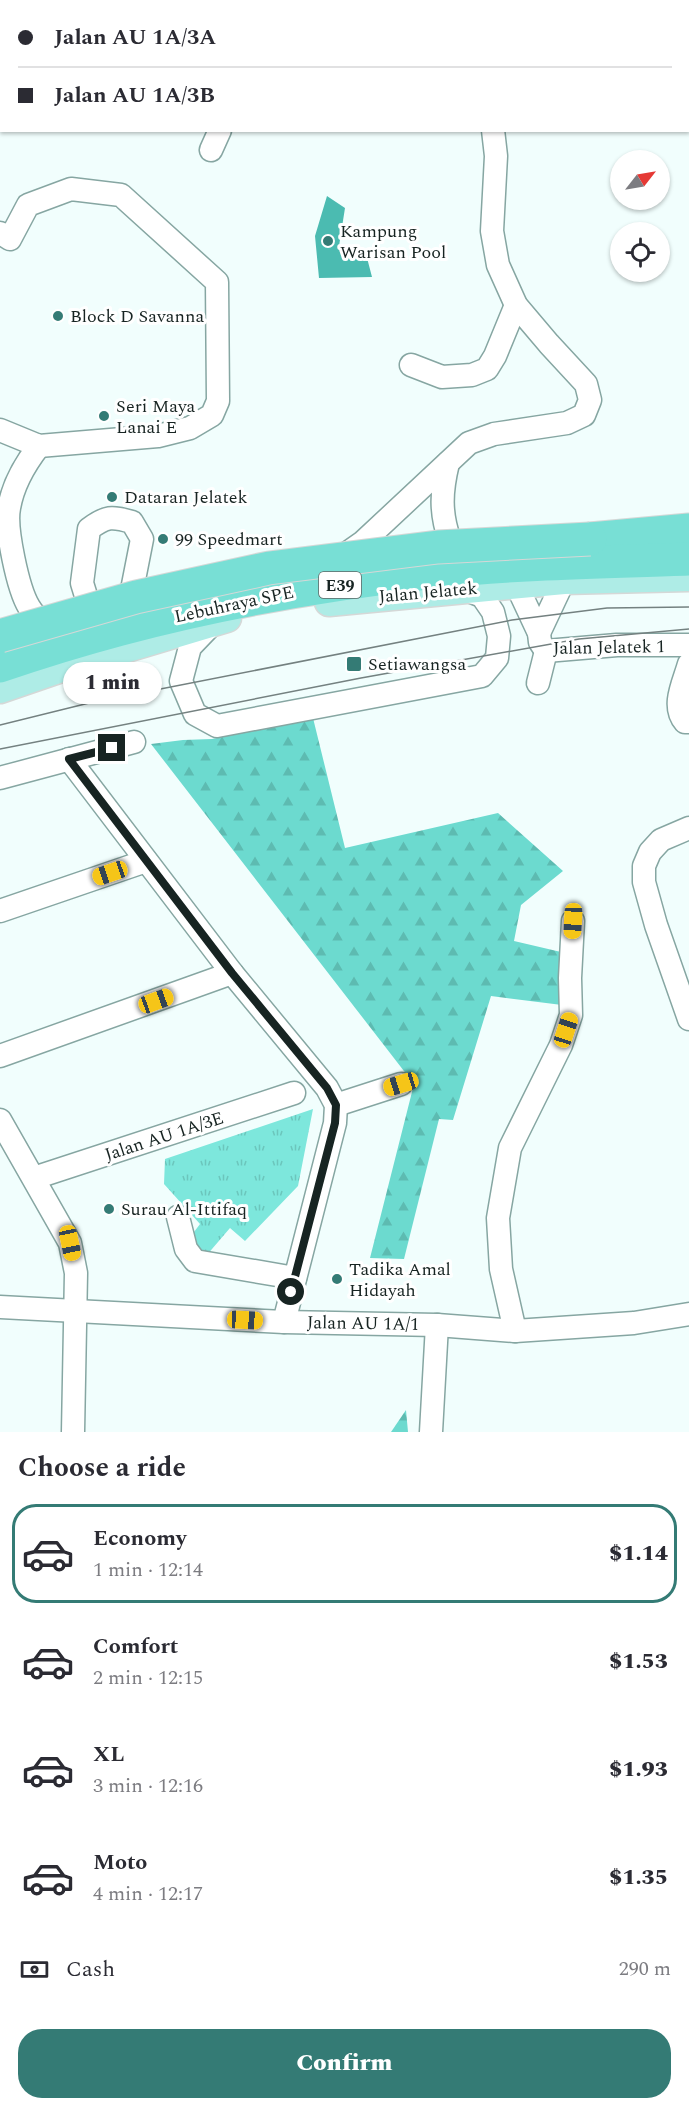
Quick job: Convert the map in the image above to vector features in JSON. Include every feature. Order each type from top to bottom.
[{"type":"highway","points":[[590,539],[689,528]]},
{"type":"highway","points":[[590,539],[689,539]]},
{"type":"highway","name":"Lebuhraya SPE","points":[[0,636],[136,597],[269,568],[438,547],[590,539]]},
{"type":"highway","name":"Lebuhraya SPE","points":[[0,666],[136,625],[276,593],[436,572],[689,559]]},
{"type":"main road","points":[[0,636],[90,609],[343,556],[527,531],[659,525],[689,528]]},
{"type":"main road","name":"Jalan Jelatek","points":[[0,689],[67,666],[242,614],[338,600],[564,580],[689,577]]},
{"type":"street","points":[[343,556],[363,542],[469,443],[494,434],[567,423],[584,415],[590,400],[586,384],[516,305],[498,265],[492,231],[496,156],[493,132]]},
{"type":"street","points":[[0,233],[10,239],[28,205],[71,189],[121,195],[217,282],[218,401],[212,416],[190,428],[158,436],[39,446],[0,430]]},
{"type":"street","points":[[411,365],[442,377],[472,375],[487,369],[495,356],[516,305]]},
{"type":"street","points":[[39,446],[23,466],[4,510],[23,596],[38,619],[45,623]]},
{"type":"street","points":[[448,464],[441,505],[450,541]]},
{"type":"street","points":[[399,509],[441,505]]},
{"type":"street","points":[[90,609],[82,583],[89,529],[102,519],[118,518],[132,522],[142,539],[130,600]]},
{"type":"street","name":"Jalan Jelatek 1","points":[[543,642],[564,580]]},
{"type":"street","name":"Jalan Jelatek 1","points":[[516,584],[543,642]]},
{"type":"street","points":[[214,622],[190,647],[181,681],[195,714],[217,726],[482,676],[497,658],[499,636],[493,612],[482,596],[464,589]]},
{"type":"street","points":[[0,636],[23,596]]},
{"type":"street","points":[[538,682],[543,642]]},
{"type":"street","name":"Jalan Jelatek 1","points":[[543,642],[689,645]]},
{"type":"street","points":[[689,664],[678,705],[679,715],[685,722],[689,722]]},
{"type":"street","points":[[0,778],[134,742]]},
{"type":"street","points":[[69,759],[232,973],[327,1088],[336,1105],[335,1123],[284,1322]]},
{"type":"street","points":[[687,1006],[656,925],[644,882],[644,867],[650,852],[661,840],[689,828]]},
{"type":"street","points":[[0,911],[146,861]]},
{"type":"street","points":[[515,1331],[501,1269],[498,1218],[510,1148],[561,1045],[571,1015],[573,921]]},
{"type":"street","points":[[0,1056],[232,973]]},
{"type":"street","points":[[336,1105],[401,1084]]},
{"type":"street","name":"Jalan AU 1A/3E","points":[[34,1178],[294,1094]]},
{"type":"street","points":[[0,1120],[70,1243],[76,1274],[73,1432]]},
{"type":"street","points":[[178,1217],[186,1249],[195,1261],[295,1278]]},
{"type":"street","name":"Jalan AU 1A/1","points":[[0,1307],[284,1322],[437,1325],[515,1331],[634,1323],[689,1314]]},
{"type":"street","points":[[431,1432],[437,1325]]},
{"type":"green space","points":[[313,718],[345,848],[498,813],[563,871],[521,905],[514,941],[561,952],[562,1005],[491,996],[453,1120],[439,1119],[404,1259],[370,1258],[414,1084],[151,744],[212,739]]},
{"type":"green space","points":[[313,1109],[298,1186],[245,1241],[230,1228],[206,1256],[188,1240],[200,1224],[164,1184],[165,1159]]},
{"type":"green space","points":[[406,1410],[408,1432],[391,1432]]},
{"type":"shaded area","name":"Kampung Warisan Pool","points":[[327,196],[345,208],[339,246],[366,254],[372,277],[319,278],[315,236]]},
{"type":"tram line","points":[[0,725],[89,703],[512,620],[607,608],[689,607]]},
{"type":"tram line","points":[[0,749],[361,678],[579,639],[689,629]]},
{"type":"place","name":"Kampung Warisan Pool","points":[[328,241]]},
{"type":"place","name":"Block D Savanna","points":[[58,316]]},
{"type":"place","name":"Seri Maya Lanai E","points":[[104,416]]},
{"type":"place","name":"Dataran Jelatek","points":[[112,497]]},
{"type":"place","name":"99 Speedmart","points":[[163,539]]},
{"type":"place","name":"Setiawangsa","points":[[354,664]]},
{"type":"place","name":"Surau Al-Ittifaq","points":[[109,1209]]},
{"type":"place","name":"Tadika Amal Hidayah","points":[[337,1279]]},
{"type":"route","points":[[112,748],[69,759],[232,973],[327,1088],[336,1105],[335,1123],[291,1292]]}]
